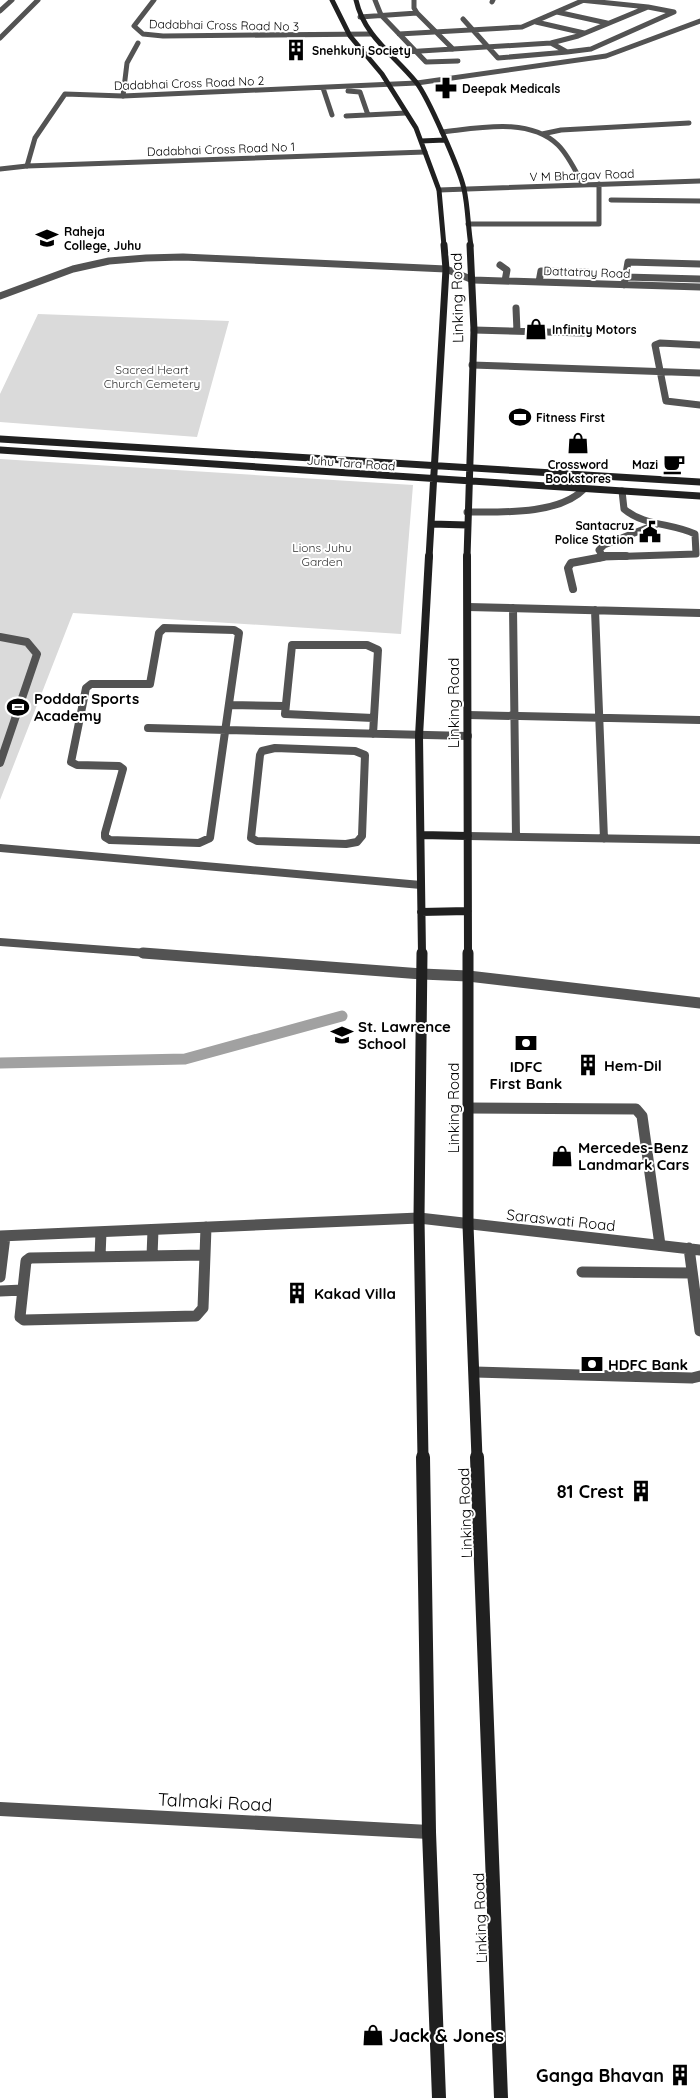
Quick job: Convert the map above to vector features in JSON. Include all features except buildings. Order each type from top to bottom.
[{"type":"main road","name":"Linking Road","points":[[332,0],[350,36],[382,74],[416,128],[439,190],[446,270],[419,736],[422,974],[419,1218],[429,1832],[439,2098]]},
{"type":"main road","name":"Linking Road","points":[[356,0],[360,17],[371,34],[417,83],[442,132],[464,188],[474,280],[474,330],[467,482],[468,1225],[501,2098]]},
{"type":"main road","points":[[421,142],[445,140]]},
{"type":"main road","name":"Juhu Tara Road","points":[[0,439],[700,482]]},
{"type":"main road","name":"Juhu Tara Road","points":[[0,450],[700,496]]},
{"type":"main road","points":[[638,479],[638,492]]},
{"type":"main road","points":[[432,524],[467,524]]},
{"type":"main road","points":[[421,835],[468,836]]},
{"type":"main road","points":[[421,912],[468,911]]},
{"type":"street","points":[[0,11],[12,0]]},
{"type":"street","points":[[0,38],[38,0]]},
{"type":"street","name":"Dadabhai Cross Road No 3","points":[[154,0],[134,26],[143,34],[350,36]]},
{"type":"street","points":[[375,0],[381,15],[428,63],[458,61]]},
{"type":"street","points":[[414,0],[414,8],[417,13],[453,49]]},
{"type":"street","points":[[463,19],[500,58],[591,49],[649,25],[674,12],[648,7],[580,0]]},
{"type":"street","points":[[399,34],[522,27],[584,0]]},
{"type":"street","points":[[388,53],[551,43],[584,33],[648,7]]},
{"type":"street","points":[[557,12],[607,23]]},
{"type":"street","points":[[360,17],[417,13]]},
{"type":"street","points":[[618,18],[649,25]]},
{"type":"street","name":"Dadabhai Cross Road No 2","points":[[27,166],[27,156],[53,109],[64,94],[123,96],[324,90],[417,83],[489,70],[547,66],[606,56],[700,21]]},
{"type":"street","points":[[536,22],[584,33]]},
{"type":"street","points":[[350,36],[371,34]]},
{"type":"street","points":[[123,96],[127,63],[138,43]]},
{"type":"street","points":[[551,43],[567,52]]},
{"type":"street","points":[[332,115],[324,90],[360,92],[368,115]]},
{"type":"street","points":[[346,116],[406,113]]},
{"type":"street","points":[[541,134],[561,130],[689,122]]},
{"type":"street","points":[[442,132],[508,125],[548,136],[559,145],[583,185]]},
{"type":"street","name":"Dadabhai Cross Road No 1","points":[[0,169],[27,166],[425,152]]},
{"type":"street","name":"V M Bhargav Road","points":[[439,190],[700,181]]},
{"type":"street","points":[[468,224],[599,224],[599,184]]},
{"type":"street","points":[[611,200],[698,199]]},
{"type":"street","name":"Dattatray Road","points":[[0,296],[73,269],[109,261],[183,257],[446,270],[474,280],[587,284],[602,287],[624,285],[700,287]]},
{"type":"street","points":[[586,262],[587,284]]},
{"type":"street","points":[[624,285],[626,264],[628,262],[700,264]]},
{"type":"street","points":[[500,265],[507,270],[505,281]]},
{"type":"street","points":[[539,282],[541,271],[587,272]]},
{"type":"street","points":[[624,277],[700,280]]},
{"type":"street","points":[[558,286],[602,287]]},
{"type":"street","points":[[516,308],[517,331]]},
{"type":"street","points":[[474,330],[584,333]]},
{"type":"street","points":[[700,345],[656,344],[659,372],[667,403],[700,405]]},
{"type":"street","points":[[472,365],[700,373]]},
{"type":"street","points":[[467,512],[526,511],[578,498],[584,489]]},
{"type":"street","points":[[573,590],[568,568],[571,563],[603,557],[698,555],[695,534],[686,529],[657,524],[626,512],[622,491]]},
{"type":"street","points":[[603,557],[599,550],[604,545],[657,524]]},
{"type":"street","points":[[468,607],[700,613]]},
{"type":"street","points":[[513,608],[516,837]]},
{"type":"street","points":[[595,610],[604,838]]},
{"type":"street","points":[[164,628],[234,630],[239,633],[229,705],[210,838],[200,843],[110,840],[105,837],[123,769],[118,766],[77,765],[71,762],[88,686],[96,684],[150,684],[159,633],[164,628]]},
{"type":"street","points":[[0,637],[25,640],[33,644],[38,654],[0,763]]},
{"type":"street","points":[[373,734],[374,718],[378,650],[367,645],[292,645],[283,713],[287,715],[374,718]]},
{"type":"street","points":[[229,705],[284,706]]},
{"type":"street","points":[[468,715],[700,720]]},
{"type":"street","points":[[148,728],[468,736]]},
{"type":"street","points":[[347,751],[348,734]]},
{"type":"street","points":[[275,748],[347,751],[361,752],[367,758],[362,836],[357,842],[346,844],[278,842],[257,841],[251,838],[262,751],[275,748]]},
{"type":"street","points":[[468,836],[700,840]]},
{"type":"street","points":[[0,848],[10,851],[421,885]]},
{"type":"street","points":[[0,942],[468,976],[700,1003]]},
{"type":"street","points":[[468,1108],[636,1109],[642,1116],[660,1245]]},
{"type":"street","name":"Saraswati Road","points":[[3,1236],[419,1218],[695,1249]]},
{"type":"street","points":[[205,1255],[30,1258],[26,1261],[20,1317],[24,1320],[196,1316],[203,1308],[205,1255],[206,1227]]},
{"type":"street","points":[[152,1256],[153,1230]]},
{"type":"street","points":[[100,1257],[101,1232]]},
{"type":"street","points":[[0,1277],[3,1236]]},
{"type":"street","points":[[695,1249],[692,1272],[700,1331]]},
{"type":"street","points":[[582,1272],[692,1272]]},
{"type":"street","points":[[0,1291],[23,1290]]},
{"type":"street","points":[[475,1372],[692,1378],[700,1376]]},
{"type":"street","name":"Talmaki Road","points":[[0,1809],[429,1832]]},
{"type":"green space","name":"Sacred Heart Church Cemetery","points":[[38,314],[229,321],[197,437],[0,422],[0,394]]},
{"type":"green space","name":"Lions Juhu Garden","points":[[0,459],[413,485],[401,634],[73,613],[0,800]]},
{"type":"waterway","points":[[0,1063],[185,1059],[342,1016]]},
{"type":"place","name":"Snehkunj Society","points":[[296,50]]},
{"type":"place","name":"Deepak Medicals","points":[[446,88]]},
{"type":"place","name":"Raheja College, Juhu","points":[[47,238]]},
{"type":"place","name":"Infinity Motors","points":[[536,329]]},
{"type":"place","name":"Fitness First","points":[[520,417]]},
{"type":"place","name":"Crossword Bookstores","points":[[578,443]]},
{"type":"place","name":"Mazi","points":[[674,464]]},
{"type":"place","name":"Santacruz Police Station","points":[[650,532]]},
{"type":"place","name":"Poddar Sports Academy","points":[[18,707]]},
{"type":"place","name":"St. Lawrence School","points":[[342,1035]]},
{"type":"place","name":"IDFC First Bank","points":[[526,1043]]},
{"type":"place","name":"Hem-Dil","points":[[588,1065]]},
{"type":"place","name":"Mercedes-Benz Landmark Cars","points":[[562,1156]]},
{"type":"place","name":"Kakad Villa","points":[[297,1293]]},
{"type":"place","name":"HDFC Bank","points":[[592,1364]]},
{"type":"place","name":"81 Crest","points":[[641,1491]]},
{"type":"place","name":"Jack & Jones","points":[[373,2035]]},
{"type":"place","name":"Ganga Bhavan","points":[[680,2075]]}]
